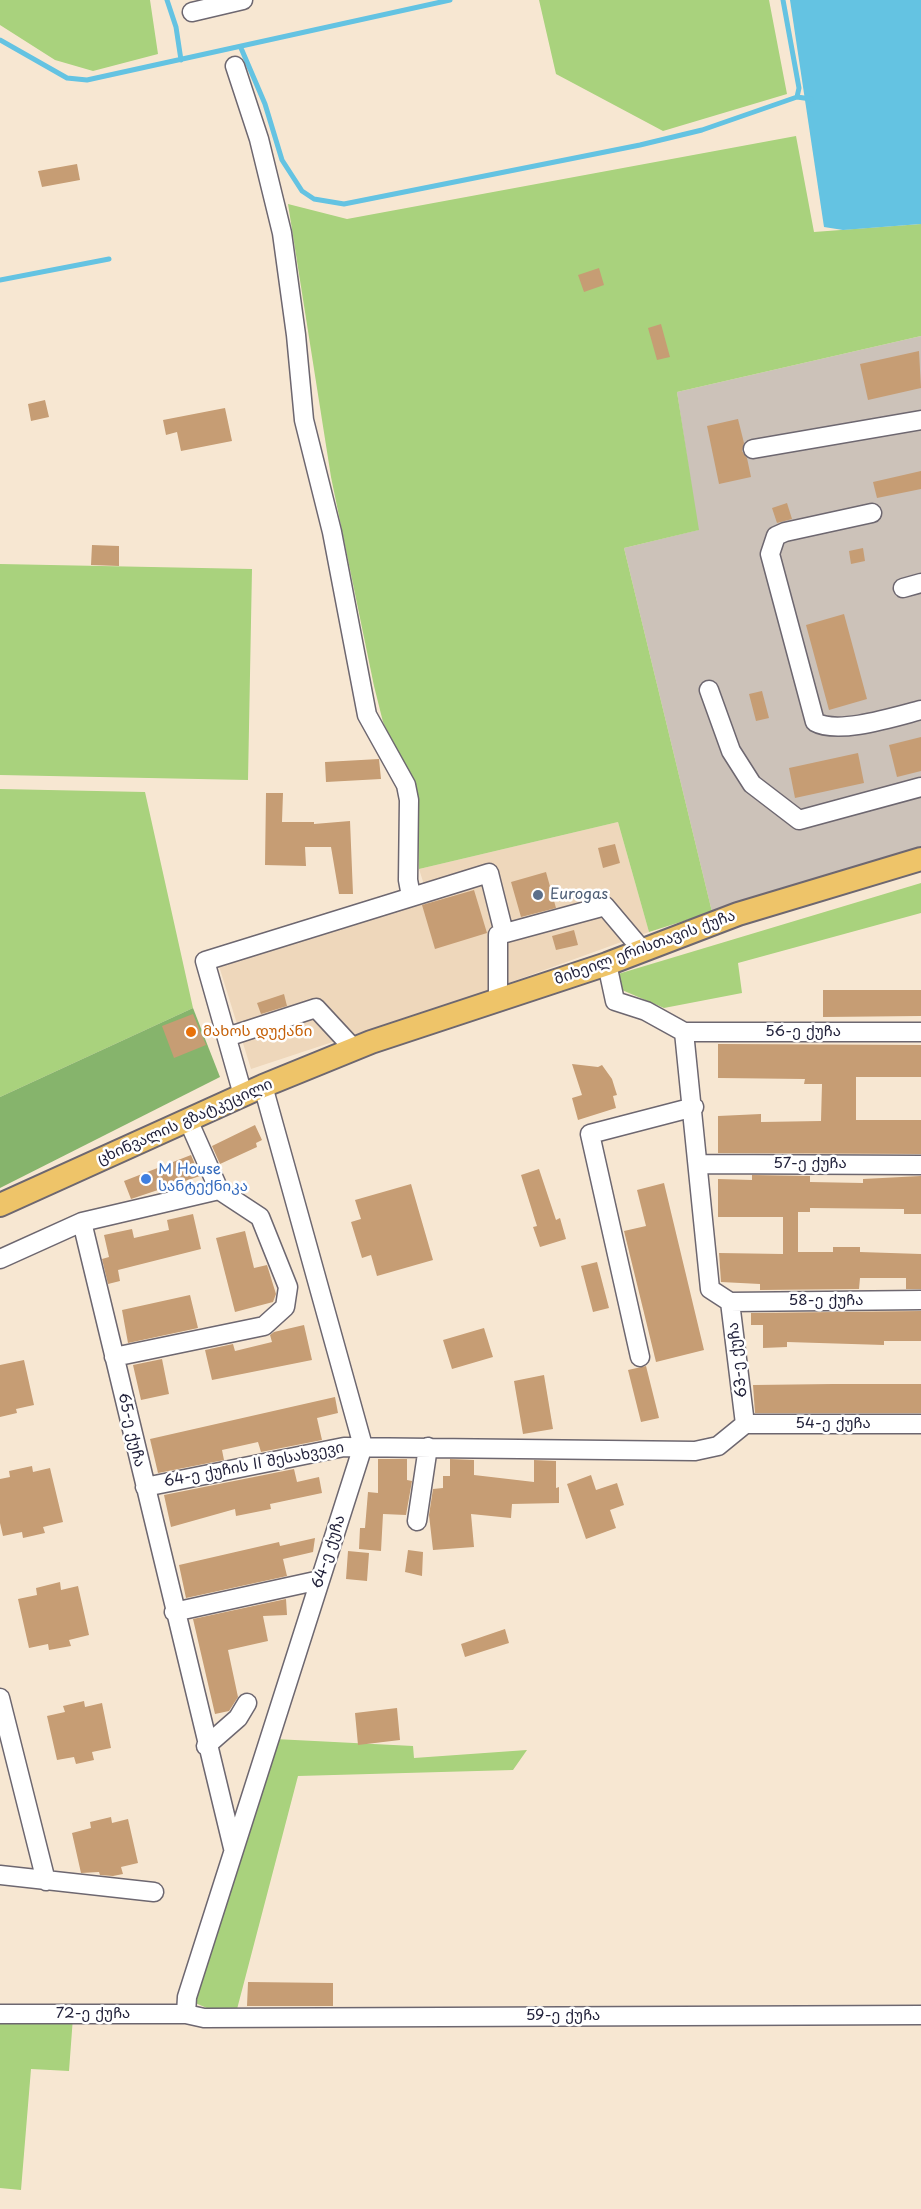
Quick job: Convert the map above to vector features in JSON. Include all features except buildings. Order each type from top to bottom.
[{"type":"main road","name":"მიხეილ ერისთავის ქუჩა","points":[[362,1045],[607,964],[738,914],[921,859]]},
{"type":"main road","name":"ცხინვალის გზატკეცილი","points":[[0,1205],[253,1091],[362,1045]]},
{"type":"street","points":[[192,12],[243,0]]},
{"type":"street","points":[[235,66],[259,138],[282,233],[296,335],[304,420],[332,532],[369,722],[400,772],[410,800],[408,880],[411,896]]},
{"type":"street","points":[[753,449],[921,420]]},
{"type":"street","points":[[872,513],[785,532],[776,536],[770,554],[814,722],[824,727],[869,722],[921,710]]},
{"type":"street","points":[[903,588],[921,583]]},
{"type":"street","points":[[709,690],[731,751],[752,784],[799,820],[921,787]]},
{"type":"street","points":[[504,933],[489,873],[205,961],[227,1037],[253,1091],[318,1282],[363,1446],[695,1451],[718,1446],[745,1424]]},
{"type":"street","points":[[498,999],[498,934],[605,906],[642,951]]},
{"type":"street","points":[[607,964],[615,1001],[646,1011],[684,1032]]},
{"type":"street","points":[[227,1037],[315,1008],[362,1045]]},
{"type":"street","name":"56-ე ქუჩა","points":[[684,1032],[921,1032]]},
{"type":"street","name":"63-ე ქუჩა","points":[[684,1032],[694,1107],[710,1289],[730,1302],[745,1424]]},
{"type":"street","points":[[640,1357],[590,1134],[694,1107]]},
{"type":"street","points":[[114,1358],[264,1326],[285,1307],[288,1287],[260,1217],[219,1190],[188,1120]]},
{"type":"street","name":"57-ე ქუჩა","points":[[699,1164],[921,1165]]},
{"type":"street","points":[[0,1260],[82,1222],[219,1190]]},
{"type":"street","name":"65-ე ქუჩა","points":[[82,1222],[206,1746],[233,1848]]},
{"type":"street","points":[[288,1287],[318,1282]]},
{"type":"street","name":"58-ე ქუჩა","points":[[730,1302],[921,1300]]},
{"type":"street","name":"54-ე ქუჩა","points":[[745,1424],[921,1424]]},
{"type":"street","name":"64-ე ქუჩის II შესახვევი","points":[[145,1487],[344,1447],[363,1446]]},
{"type":"street","name":"64-ე ქუჩა","points":[[186,2014],[187,1997],[233,1848],[363,1446]]},
{"type":"street","points":[[417,1521],[428,1447]]},
{"type":"street","points":[[174,1612],[320,1580]]},
{"type":"street","points":[[0,1698],[46,1881]]},
{"type":"street","points":[[206,1746],[238,1718],[247,1702]]},
{"type":"street","points":[[0,1875],[154,1892]]},
{"type":"street","name":"72-ე ქუჩა","points":[[0,2014],[186,2014],[204,2018]]},
{"type":"street","name":"59-ე ქუჩა","points":[[204,2018],[921,2015]]},
{"type":"shaded area","points":[[921,336],[921,851],[712,912],[624,548],[698,530],[677,392]]},
{"type":"shaded area","points":[[618,822],[649,932],[481,993],[251,1069],[219,966],[428,897],[419,869]]},
{"type":"green space","points":[[0,0],[150,0],[158,54],[93,71],[55,60],[0,25]]},
{"type":"green space","points":[[539,0],[769,0],[787,94],[663,131],[556,74]]},
{"type":"green space","points":[[796,136],[814,232],[921,224],[921,336],[677,392],[699,530],[624,548],[712,912],[649,932],[618,822],[419,869],[417,793],[383,722],[374,686],[331,477],[288,204],[347,219]]},
{"type":"green space","points":[[0,564],[252,569],[248,780],[0,775]]},
{"type":"green space","points":[[0,789],[145,792],[193,1008],[0,1097]]},
{"type":"green space","points":[[921,883],[921,913],[738,963],[742,993],[664,1008],[622,990],[618,974]]},
{"type":"green space","points":[[193,1008],[220,1077],[0,1188],[0,1097]]},
{"type":"green space","points":[[275,1739],[413,1746],[414,1758],[527,1750],[513,1770],[298,1776],[236,2013],[216,2012],[193,2002]]},
{"type":"green space","points":[[73,2017],[69,2071],[31,2069],[21,2190],[0,2188],[0,2018]]},
{"type":"water","points":[[790,0],[921,0],[921,224],[843,230],[824,227]]},
{"type":"waterway","points":[[167,0],[176,27],[181,60]]},
{"type":"waterway","points":[[0,40],[67,78],[87,80],[450,0]]},
{"type":"waterway","points":[[783,0],[799,88],[797,97]]},
{"type":"waterway","points":[[241,48],[265,104],[282,160],[302,191],[314,199],[344,204],[640,145],[702,130],[797,97],[811,99]]},
{"type":"waterway","points":[[0,280],[109,259]]},
{"type":"place","name":"Eurogas","points":[[538,895]]},
{"type":"place","name":"მახოს დუქანი","points":[[191,1032]]},
{"type":"place","name":"M House სანტექნიკა","points":[[146,1179]]}]
